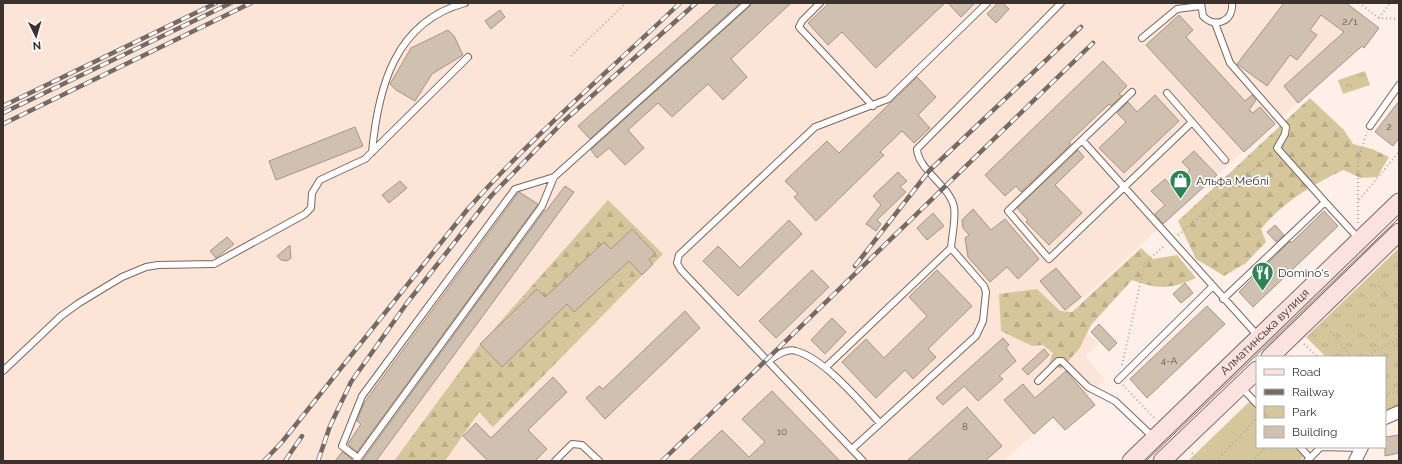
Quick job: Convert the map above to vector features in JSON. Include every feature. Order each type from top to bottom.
[{"type":"street","name":"Алматинська вулиця","points":[[1131,461],[1259,338],[1359,235],[1399,202]]},
{"type":"street","name":"Алматинська вулиця","points":[[1271,356],[1399,232]]},
{"type":"street","name":"Алматинська вулиця","points":[[1162,461],[1256,371]]},
{"type":"street","points":[[1386,418],[1399,412]]},
{"type":"street","points":[[1355,461],[1361,448]]},
{"type":"lane","points":[[372,152],[375,115],[382,88],[403,43],[430,20],[445,10],[465,3]]},
{"type":"lane","points":[[554,177],[542,206],[357,459],[342,446],[362,396],[515,189],[554,177],[747,3]]},
{"type":"lane","points":[[820,3],[802,21],[799,27],[873,106]]},
{"type":"lane","points":[[863,461],[680,270],[678,263],[679,255],[816,127],[888,99],[987,3]]},
{"type":"lane","points":[[826,367],[951,248],[954,206],[948,195],[919,157],[917,149],[1061,3]]},
{"type":"lane","points":[[1142,38],[1177,9],[1201,5],[1203,16],[1210,22],[1215,23],[1225,21],[1231,13],[1232,5],[1238,3]]},
{"type":"lane","points":[[1215,23],[1230,63],[1286,127],[1285,134],[1277,148],[1325,202],[1359,235]]},
{"type":"lane","points":[[3,371],[61,316],[102,289],[146,267],[171,264],[203,266],[225,260],[305,214],[311,208],[312,192],[320,180],[365,158],[468,57]]},
{"type":"lane","points":[[1370,126],[1399,85]]},
{"type":"lane","points":[[1132,92],[1008,211],[1049,259],[1192,122]]},
{"type":"lane","points":[[1167,93],[1225,160]]},
{"type":"lane","points":[[1082,140],[1259,338]]},
{"type":"lane","points":[[1223,299],[1325,202]]},
{"type":"lane","points":[[852,449],[976,336],[981,327],[986,297],[984,286],[951,248]]},
{"type":"lane","points":[[1118,380],[1212,287]]},
{"type":"lane","points":[[768,361],[783,352],[795,350],[826,367],[880,423]]},
{"type":"lane","points":[[1038,381],[1058,361],[1062,361],[1088,387],[1115,401],[1154,438]]},
{"type":"lane","points":[[1240,386],[1256,403]]},
{"type":"lane","points":[[555,461],[572,444],[582,445],[599,461]]},
{"type":"lane","points":[[1301,448],[1309,459],[1320,448]]},
{"type":"path","points":[[571,56],[624,3]]},
{"type":"path","points":[[1359,3],[1379,18],[1399,19]]},
{"type":"path","points":[[1379,18],[1390,3]]},
{"type":"path","points":[[1359,235],[1358,161],[1370,126]]},
{"type":"path","points":[[1358,201],[1399,152]]},
{"type":"path","points":[[1379,286],[1399,310]]},
{"type":"path","points":[[1366,356],[1399,340],[1395,329],[1399,318]]},
{"type":"path","points":[[1331,332],[1351,356]]},
{"type":"path","points":[[1304,344],[1317,356]]},
{"type":"path","points":[[1118,380],[1157,421]]},
{"type":"path","points":[[1386,393],[1399,392]]},
{"type":"path","points":[[1216,461],[1256,419]]},
{"type":"path","points":[[1252,461],[1265,448]]},
{"type":"path","points":[[1192,453],[1200,461]]},
{"type":"shaded area","points":[[3,3],[1349,3],[1379,28],[1364,48],[1358,50],[1217,175],[1068,312],[1098,344],[1085,356],[1105,379],[1087,396],[1095,405],[1065,430],[1053,418],[1003,461],[3,461]]},
{"type":"green space","points":[[1365,71],[1370,85],[1343,94],[1338,80]]},
{"type":"green space","points":[[1310,98],[1344,130],[1353,144],[1372,149],[1389,157],[1377,177],[1361,178],[1343,170],[1288,202],[1261,229],[1266,242],[1246,263],[1224,276],[1196,259],[1178,221]]},
{"type":"green space","points":[[608,200],[663,254],[493,427],[479,412],[445,461],[394,461],[478,347]]},
{"type":"green space","points":[[1141,248],[1153,259],[1177,255],[1196,278],[1165,287],[1158,287],[1132,280],[1091,325],[1079,349],[1061,369],[1049,364],[1053,353],[1043,345],[1032,346],[1001,331],[999,294],[1037,289],[1060,311],[1072,312]]},
{"type":"green space","points":[[1399,248],[1399,407],[1386,412],[1386,356],[1325,356],[1306,337]]},
{"type":"green space","points":[[1250,401],[1256,407],[1256,448],[1296,448],[1305,456],[1299,461],[1188,461]]},
{"type":"building","points":[[718,3],[740,3],[590,139],[578,126]]},
{"type":"building","points":[[751,3],[791,3],[731,59],[747,77],[723,100],[708,84],[672,117],[658,103],[628,130],[644,148],[625,165],[609,148],[597,158],[591,150],[750,6]]},
{"type":"building","points":[[829,3],[945,3],[876,68],[842,32],[828,45],[808,23]]},
{"type":"building","points":[[948,3],[975,3],[961,17]]},
{"type":"building","points":[[998,3],[1003,3],[1009,9],[996,23],[987,14]]},
{"type":"building","points":[[1284,3],[1346,3],[1379,28],[1364,48],[1362,46],[1298,103],[1284,86],[1344,32],[1321,15],[1310,30],[1317,35],[1297,60],[1290,55],[1267,86],[1237,64]]},
{"type":"building","points":[[500,10],[505,17],[491,29],[485,21]]},
{"type":"building","points":[[1179,15],[1193,30],[1186,37],[1245,101],[1252,95],[1256,100],[1249,110],[1253,113],[1260,107],[1275,124],[1244,152],[1146,45]]},
{"type":"building","points":[[448,30],[454,36],[463,55],[432,74],[415,101],[396,90],[390,84],[411,48]]},
{"type":"building","points":[[1103,61],[1127,86],[1119,94],[1122,96],[1111,106],[1109,104],[1069,142],[1071,144],[1021,192],[1016,186],[1005,196],[985,175]]},
{"type":"building","points":[[917,77],[936,97],[918,115],[930,128],[914,143],[902,131],[880,152],[884,155],[816,221],[794,197],[798,194],[785,181],[827,141],[839,153]]},
{"type":"building","points":[[1155,95],[1179,121],[1124,173],[1099,148],[1126,122],[1117,113],[1128,102],[1137,112]]},
{"type":"building","points":[[1399,101],[1399,138],[1393,146],[1375,132]]},
{"type":"building","points":[[355,127],[363,146],[276,180],[269,161]]},
{"type":"building","points":[[1078,150],[1084,157],[1055,185],[1082,213],[1049,245],[1026,222],[1028,220],[1017,208]]},
{"type":"building","points":[[1194,151],[1217,175],[1163,224],[1155,214],[1165,205],[1151,191],[1165,179],[1172,187],[1190,170],[1182,162]]},
{"type":"building","points":[[898,172],[907,181],[900,187],[906,192],[877,220],[881,224],[876,231],[866,224],[881,205],[873,196]]},
{"type":"building","points":[[400,181],[407,188],[389,203],[382,195]]},
{"type":"building","points":[[565,186],[574,192],[376,461],[362,461],[545,210],[546,211]]},
{"type":"building","points":[[519,192],[538,204],[357,452],[348,444],[361,424],[357,421],[364,403]]},
{"type":"building","points":[[973,209],[991,230],[1005,219],[1039,259],[1018,279],[1007,267],[990,282],[968,257],[965,238],[969,235],[963,228],[962,220]]},
{"type":"building","points":[[1324,211],[1338,226],[1253,307],[1239,292],[1290,241],[1291,243]]},
{"type":"building","points":[[933,213],[944,226],[927,240],[917,228]]},
{"type":"building","points":[[789,220],[802,234],[738,296],[703,261],[718,246],[740,268]]},
{"type":"building","points":[[1275,225],[1284,235],[1276,242],[1267,232]]},
{"type":"building","points":[[632,229],[655,253],[649,260],[653,264],[642,275],[629,261],[574,312],[567,304],[502,367],[480,344],[537,289],[545,297],[604,242],[611,249]]},
{"type":"building","points":[[227,237],[234,244],[216,258],[210,251]]},
{"type":"building","points":[[290,245],[291,258],[287,261],[281,260],[277,256]]},
{"type":"building","points":[[1056,268],[1081,297],[1065,310],[1040,281]]},
{"type":"building","points":[[812,270],[829,287],[776,338],[759,321]]},
{"type":"building","points":[[937,270],[972,306],[928,349],[936,357],[913,379],[905,370],[876,398],[842,362],[866,339],[884,358],[927,316],[909,297]]},
{"type":"building","points":[[1185,283],[1193,293],[1181,303],[1173,294]]},
{"type":"building","points":[[1207,306],[1225,324],[1147,398],[1130,379]]},
{"type":"building","points":[[685,311],[700,328],[605,419],[586,398],[599,386],[603,389]]},
{"type":"building","points":[[832,318],[846,332],[825,354],[811,340]]},
{"type":"building","points":[[1099,324],[1117,343],[1109,351],[1091,332]]},
{"type":"building","points":[[1003,338],[1009,345],[1006,348],[1016,361],[999,376],[1003,379],[978,401],[964,386],[943,405],[936,398]]},
{"type":"building","points":[[1044,349],[1049,355],[1028,375],[1022,369]]},
{"type":"building","points":[[1066,371],[1095,405],[1065,430],[1053,417],[1034,434],[1004,400],[1023,384],[1035,398]]},
{"type":"building","points":[[553,377],[567,392],[528,430],[547,449],[535,461],[488,461],[463,436],[476,423],[491,438]]},
{"type":"building","points":[[772,391],[840,461],[689,461],[722,430],[749,457],[765,442],[742,419]]},
{"type":"building","points":[[967,407],[1002,446],[985,461],[907,461]]},
{"type":"building","points":[[1399,435],[1399,453],[1385,456],[1386,437]]},
{"type":"building","points":[[342,452],[352,459],[352,461],[335,461]]},
{"type":"tram line","points":[[1146,461],[1399,218]]},
{"type":"railway","points":[[3,106],[216,3]]},
{"type":"railway","points":[[3,113],[231,3]]},
{"type":"railway","points":[[3,124],[251,3]]},
{"type":"railway","points":[[264,461],[282,442],[467,210],[492,182],[544,130],[680,3]]},
{"type":"railway","points":[[318,461],[330,426],[351,382],[407,303],[491,196],[564,121],[696,3]]},
{"type":"railway","points":[[855,266],[929,171],[1081,27]]},
{"type":"railway","points":[[662,461],[1093,43]]},
{"type":"railway","points":[[285,461],[302,436]]},
{"type":"place","name":"Альфа Меблі","points":[[1180,200]]},
{"type":"place","name":"Domino's","points":[[1262,292]]}]
